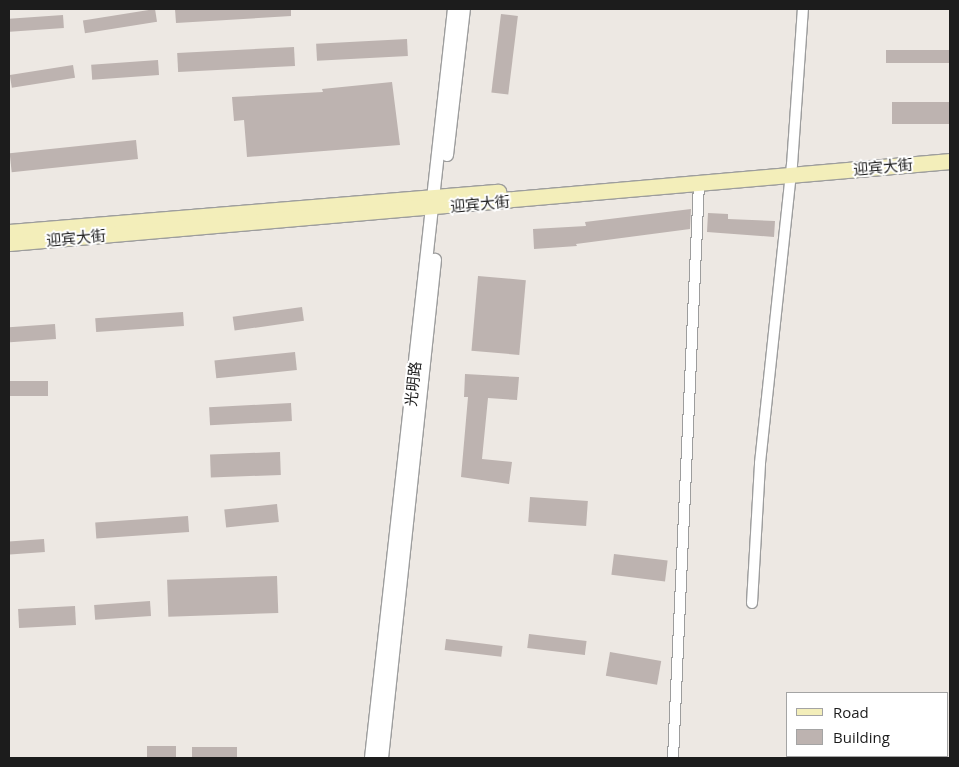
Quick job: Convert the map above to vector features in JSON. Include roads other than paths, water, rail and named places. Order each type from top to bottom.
[{"type":"main road","name":"迎宾大街","points":[[9,232],[699,183],[950,151]]},
{"type":"main road","name":"迎宾大街","points":[[9,243],[792,170],[950,161]]},
{"type":"street","name":"光明路","points":[[382,758],[437,203],[454,9]]},
{"type":"street","name":"光明路","points":[[371,758],[437,203],[464,9]]},
{"type":"street","points":[[752,603],[760,463],[792,170],[803,9]]},
{"type":"street","points":[[673,758],[699,183]]}]
